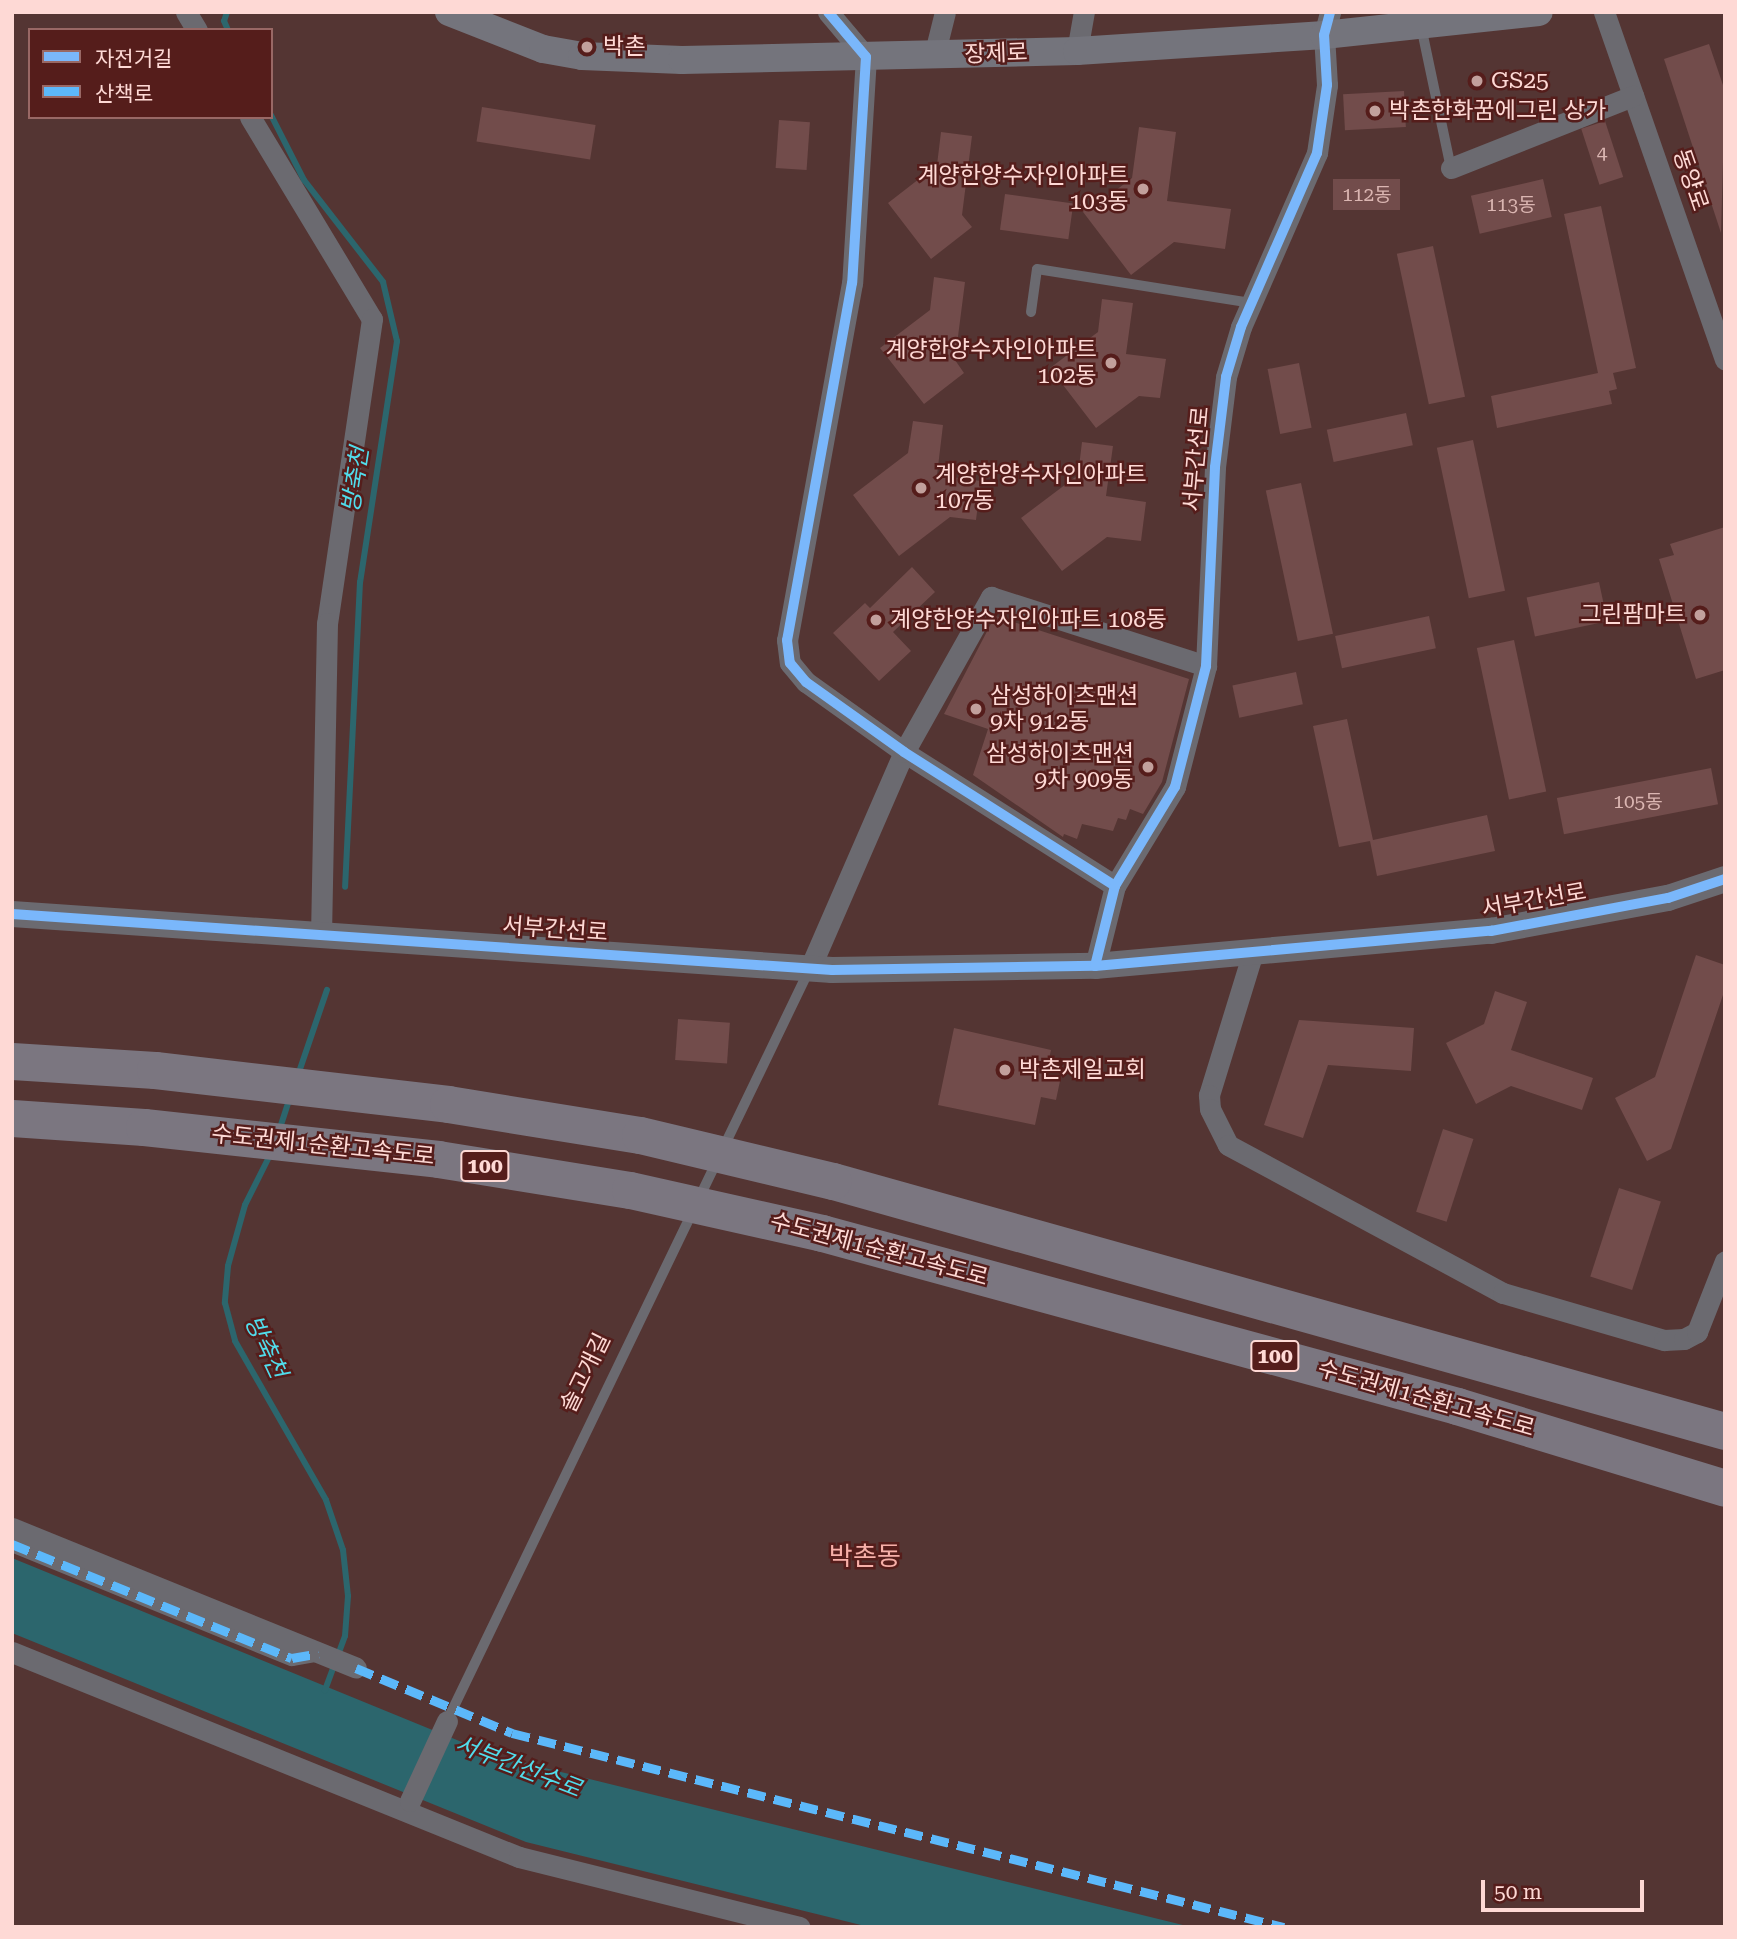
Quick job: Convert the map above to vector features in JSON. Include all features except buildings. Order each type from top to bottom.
[{"type":"highway","name":"100","points":[[12,1061],[155,1070],[448,1104],[640,1135],[833,1181],[1725,1431]]},
{"type":"highway","name":"수도권제1순환고속도로","points":[[12,1118],[144,1127],[438,1158],[630,1190],[822,1233],[1457,1406],[1725,1488]]},
{"type":"main road","name":"장제로","points":[[456,14],[543,49],[582,56],[682,60],[1077,51],[1327,24],[1421,24],[1539,12]]},
{"type":"street","points":[[186,12],[196,28]]},
{"type":"street","points":[[828,12],[866,57],[852,282],[787,640],[790,663],[806,682],[904,752],[1115,886]]},
{"type":"street","points":[[934,56],[945,12]]},
{"type":"street","points":[[1077,51],[1084,12]]},
{"type":"street","name":"동양로","points":[[1604,12],[1725,360]]},
{"type":"street","name":"서부간선로","points":[[1095,966],[1115,886],[1175,787],[1206,666],[1215,467],[1226,377],[1252,303],[1317,153],[1327,85],[1327,24]]},
{"type":"street","points":[[1451,167],[1633,96]]},
{"type":"street","points":[[251,119],[372,319],[327,623],[321,935]]},
{"type":"street","points":[[810,968],[904,752],[991,597],[1206,666]]},
{"type":"street","name":"서부간선로","points":[[12,914],[810,968],[1095,966],[1491,931],[1668,898],[1725,879]]},
{"type":"street","points":[[1253,952],[1209,1095],[1210,1110],[1228,1145],[1503,1293],[1664,1340],[1684,1339],[1697,1332],[1725,1261]]},
{"type":"street","points":[[12,1528],[356,1668]]},
{"type":"street","points":[[12,1544],[292,1658],[319,1653]]},
{"type":"street","points":[[12,1651],[519,1857],[799,1927]]},
{"type":"street","name":"솔고개길","points":[[410,1801],[447,1721]]},
{"type":"lane","points":[[1421,24],[1451,167]]},
{"type":"lane","points":[[1031,312],[1037,269],[1252,303]]},
{"type":"lane","name":"솔고개길","points":[[447,1721],[810,968]]},
{"type":"water","name":"서부간선수로","points":[[12,1558],[496,1756],[1191,1927],[869,1927],[526,1842],[12,1633]]},
{"type":"waterway","name":"방축천","points":[[227,12],[224,21],[227,28]]},
{"type":"waterway","name":"방축천","points":[[273,119],[304,180],[383,282],[397,341],[360,582],[345,887]]},
{"type":"waterway","name":"방축천","points":[[298,1075],[327,990]]},
{"type":"waterway","name":"방축천","points":[[279,1131],[290,1098]]},
{"type":"waterway","name":"방축천","points":[[272,1151],[245,1205],[228,1266],[225,1303],[235,1341],[326,1500],[343,1550],[348,1596],[345,1636],[325,1690]]},
{"type":"marked path","points":[[12,1544],[292,1658],[319,1653]]},
{"type":"marked path","points":[[356,1668],[512,1733],[1284,1927]]},
{"type":"cycle path","points":[[828,12],[866,57],[852,283],[787,640],[790,663],[806,682],[904,752],[1115,886]]},
{"type":"cycle path","points":[[1095,966],[1115,886],[1175,787],[1206,666],[1215,467],[1226,377],[1241,327],[1317,153],[1327,85],[1324,35],[1330,12]]},
{"type":"cycle path","points":[[12,914],[832,970],[1095,966],[1491,931],[1668,898],[1725,879]]},
{"type":"place","name":"박촌","points":[[587,47]]},
{"type":"place","name":"GS25","points":[[1477,81]]},
{"type":"place","name":"박촌한화꿈에그린 상가","points":[[1375,111]]},
{"type":"place","name":"계양한양수자인아파트 103동","points":[[1143,189]]},
{"type":"place","name":"계양한양수자인아파트 102동","points":[[1111,363]]},
{"type":"place","name":"계양한양수자인아파트 107동","points":[[921,488]]},
{"type":"place","name":"그린팜마트","points":[[1700,615]]},
{"type":"place","name":"계양한양수자인아파트 108동","points":[[876,620]]},
{"type":"place","name":"삼성하이츠맨션 9차 912동","points":[[976,709]]},
{"type":"place","name":"삼성하이츠맨션 9차 909동","points":[[1148,767]]},
{"type":"place","name":"박촌제일교회","points":[[1005,1070]]},
{"type":"district","name":"박촌동","points":[[865,1557]]}]
